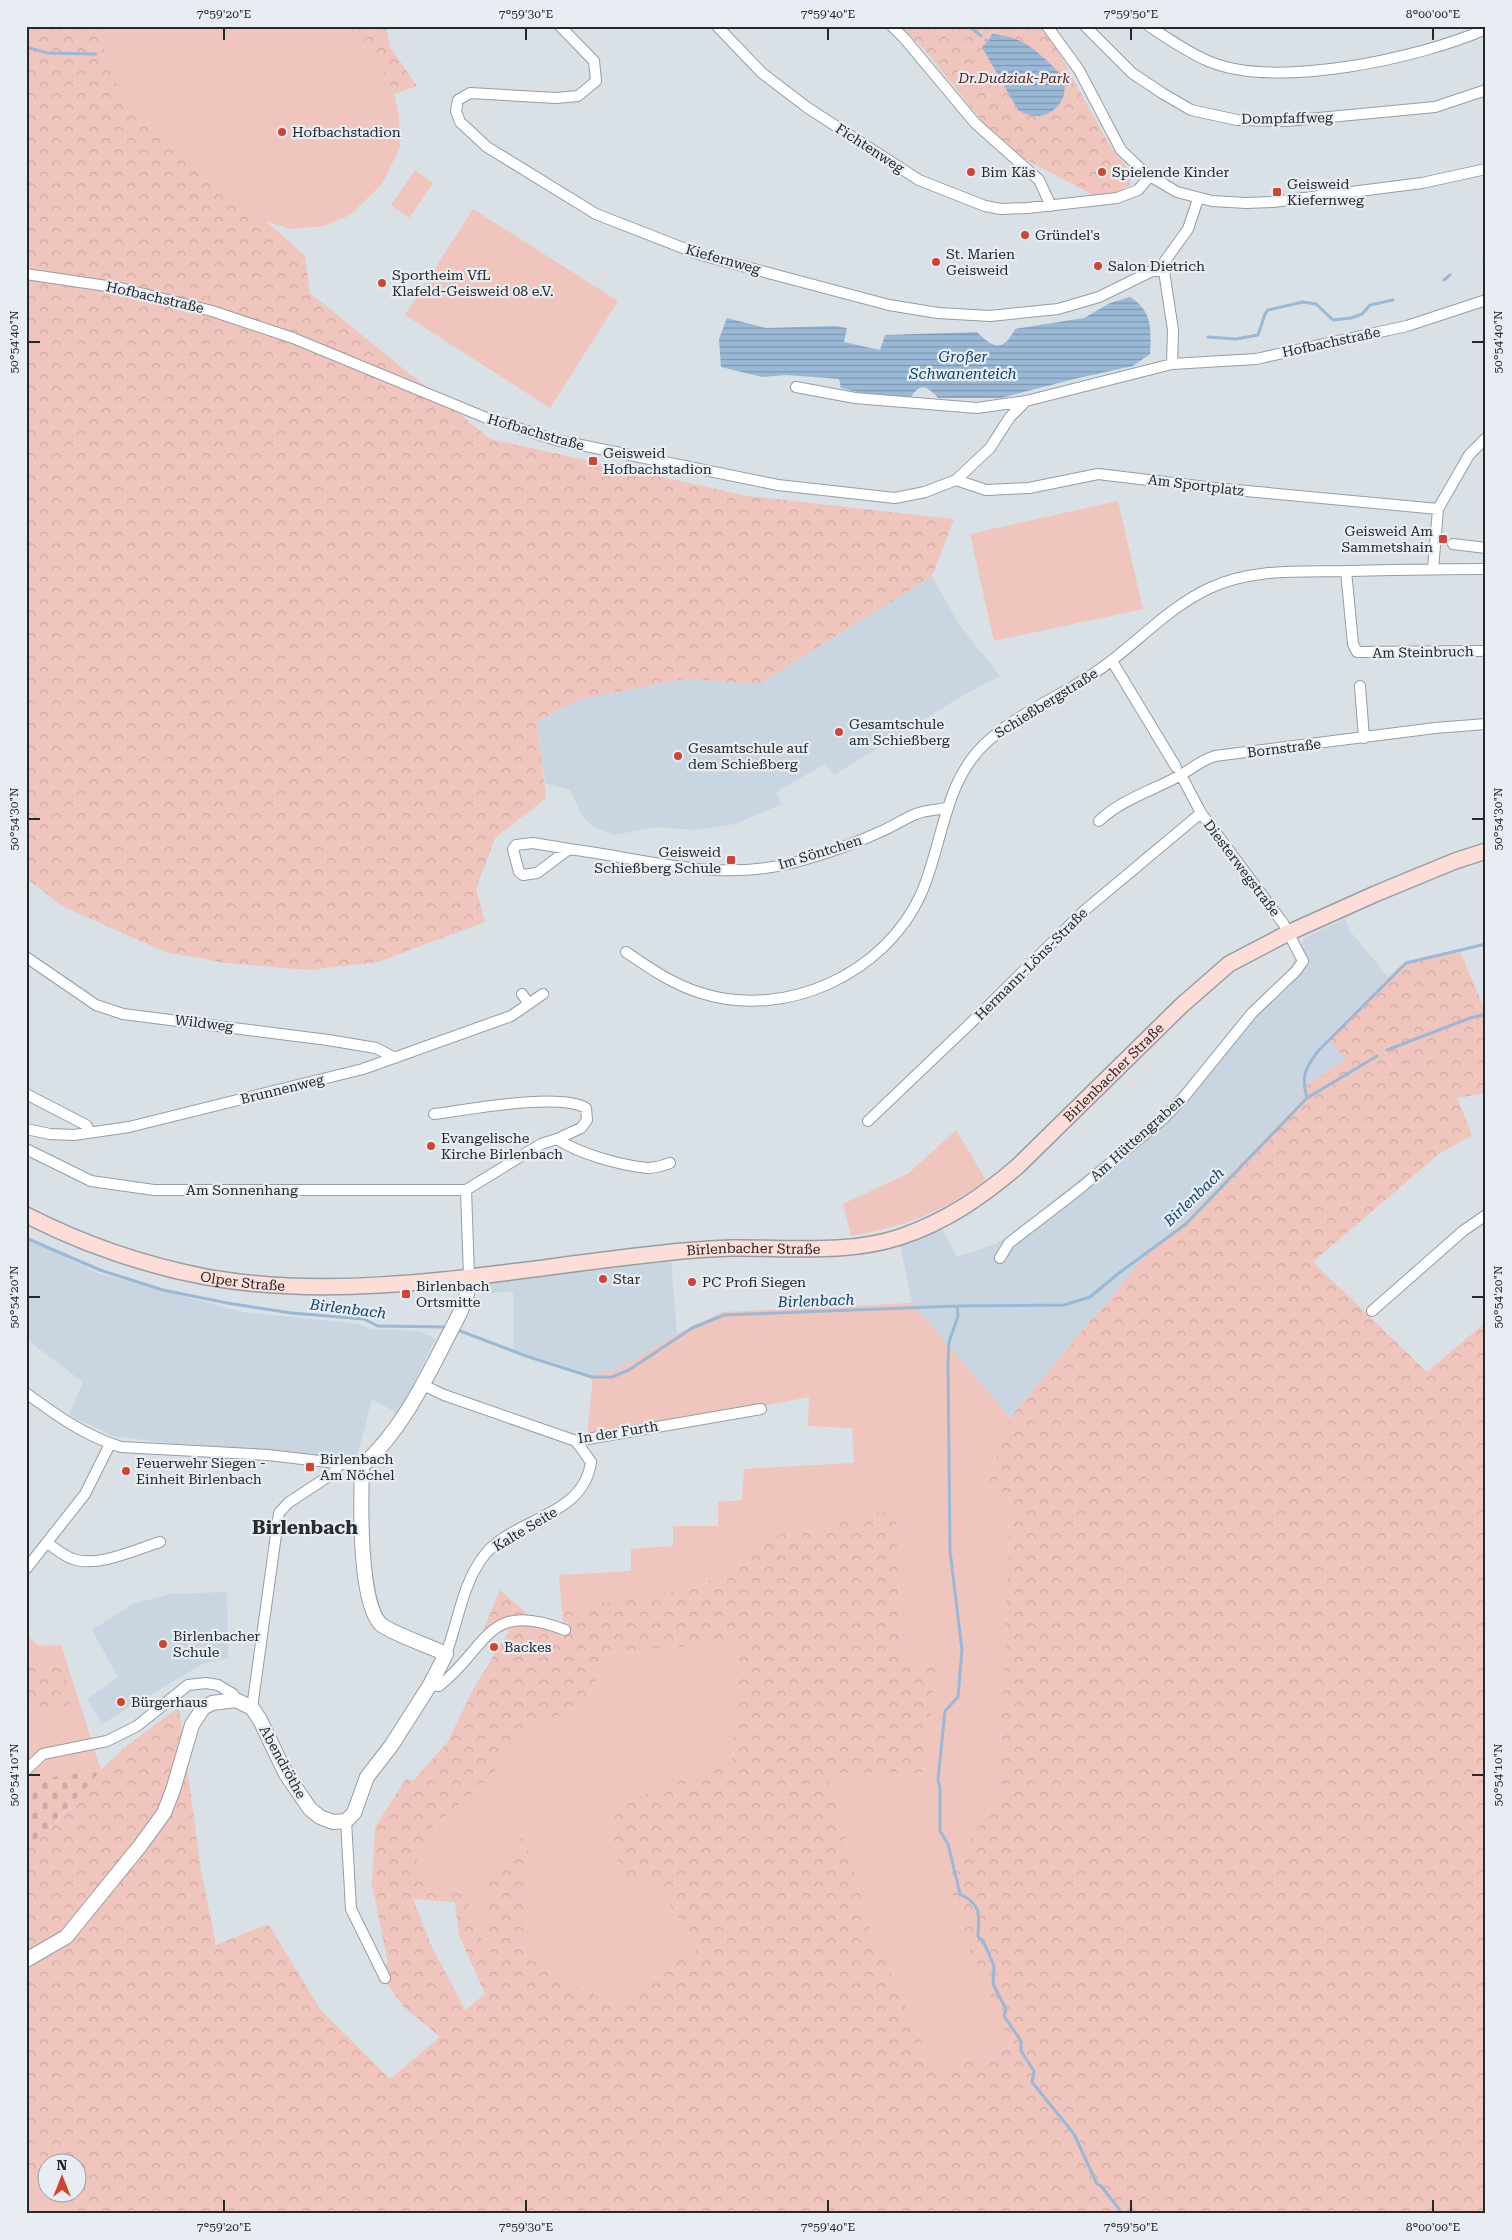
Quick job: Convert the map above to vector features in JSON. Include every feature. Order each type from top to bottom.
[{"type":"main road","name":"Birlenbacher Straße","points":[[469,1276],[677,1251],[859,1246],[898,1238],[918,1230],[956,1212],[996,1185],[1214,977],[1246,953],[1455,861],[1486,852]]},
{"type":"main road","name":"Olper Straße","points":[[26,1215],[103,1250],[154,1265],[207,1277],[260,1283],[340,1286],[469,1276]]},
{"type":"street","name":"Kiefernweg","points":[[560,26],[594,61],[596,81],[578,96],[556,98],[470,93],[458,100],[456,111],[460,122],[487,147],[596,214],[701,255],[889,305],[938,313],[990,316],[1058,309],[1099,297],[1152,271],[1164,271]]},
{"type":"street","name":"Fichtenweg","points":[[717,26],[762,73],[800,102],[919,180],[985,206],[1001,209],[1028,208],[1087,202],[1133,193],[1150,176]]},
{"type":"street","points":[[892,26],[975,123],[1039,180],[1051,206]]},
{"type":"street","points":[[1048,26],[1079,70],[1121,150],[1132,162],[1150,176],[1177,192],[1198,199],[1246,203],[1300,200],[1422,183],[1486,169]]},
{"type":"street","name":"Dompfaffweg","points":[[1085,26],[1132,73],[1162,93],[1191,110],[1237,120],[1287,121],[1435,107],[1486,90]]},
{"type":"street","points":[[1149,26],[1208,61],[1229,67],[1263,72],[1326,70],[1398,57],[1440,46],[1486,29]]},
{"type":"street","points":[[1172,364],[1173,330],[1164,271],[1165,261],[1188,229],[1198,199]]},
{"type":"street","name":"Hofbachstraße","points":[[26,274],[120,288],[212,311],[292,338],[489,419],[556,440],[778,485],[895,498],[925,492],[956,480],[990,448],[1010,417],[1026,401]]},
{"type":"street","name":"Hofbachstraße","points":[[796,387],[855,398],[968,407],[1026,401],[1172,364],[1256,358],[1407,326],[1486,300]]},
{"type":"street","points":[[1432,569],[1438,509],[1469,455],[1486,438]]},
{"type":"street","name":"Am Sportplatz","points":[[956,480],[986,490],[1029,488],[1098,474],[1215,488],[1438,509]]},
{"type":"street","points":[[1453,544],[1486,548]]},
{"type":"street","name":"Schießbergstraße","points":[[626,952],[668,981],[704,994],[747,1001],[766,1000],[808,992],[834,982],[861,966],[883,947],[908,918],[931,870],[946,808],[965,769],[990,739],[1029,711],[1092,675],[1181,606],[1207,589],[1235,578],[1293,572],[1486,569]]},
{"type":"street","name":"Am Steinbruch","points":[[1346,571],[1352,644],[1357,652],[1481,651]]},
{"type":"street","name":"Schießbergstraße","points":[[1112,661],[1179,771]]},
{"type":"street","points":[[1360,686],[1364,738]]},
{"type":"street","name":"Bornstraße","points":[[1099,821],[1110,810],[1179,771],[1215,756],[1486,724]]},
{"type":"street","name":"Diesterwegstraße","points":[[1179,771],[1202,813],[1283,922],[1303,961]]},
{"type":"street","name":"Im Söntchen","points":[[569,849],[537,873],[523,875],[519,872],[514,850],[516,845],[533,844],[569,849],[672,867],[712,870],[755,869],[794,862],[838,849],[884,831],[917,814],[946,808]]},
{"type":"street","name":"Hermann-Löns-Straße","points":[[868,1121],[1085,910],[1202,813]]},
{"type":"street","name":"Wildweg","points":[[26,957],[106,1010],[123,1014],[328,1040],[376,1048],[395,1058]]},
{"type":"street","name":"Am Hüttengraben","points":[[1000,1258],[1009,1243],[1078,1190],[1163,1119],[1183,1098],[1252,1013],[1303,961]]},
{"type":"street","points":[[522,994],[529,1004]]},
{"type":"street","name":"Brunnenweg","points":[[26,1129],[50,1134],[74,1135],[129,1127],[363,1069],[511,1016],[543,994]]},
{"type":"street","points":[[26,1094],[86,1125],[90,1132]]},
{"type":"street","points":[[385,1978],[351,1909],[346,1821],[354,1813],[367,1777],[391,1746],[430,1685],[446,1654],[383,1626],[374,1613],[365,1568],[361,1530],[362,1466],[392,1433],[423,1385],[469,1289],[466,1190],[541,1144],[581,1128],[587,1120],[586,1108],[574,1104],[545,1102],[434,1114]]},
{"type":"street","points":[[557,1139],[568,1146],[598,1157],[647,1168],[659,1167],[670,1163]]},
{"type":"street","name":"Am Sonnenhang","points":[[26,1149],[91,1181],[154,1190],[466,1190]]},
{"type":"street","points":[[1372,1311],[1463,1231],[1486,1215]]},
{"type":"street","name":"In der Furth","points":[[423,1385],[444,1396],[576,1441],[761,1409]]},
{"type":"street","points":[[26,1393],[59,1418],[110,1444],[133,1449],[268,1455],[362,1466]]},
{"type":"street","name":"Kalte Seite","points":[[446,1654],[467,1588],[483,1557],[494,1545],[506,1537],[560,1508],[573,1498],[585,1484],[590,1473],[591,1462],[576,1441]]},
{"type":"street","points":[[26,1569],[85,1494],[110,1444]]},
{"type":"street","points":[[26,1960],[66,1937],[110,1884],[159,1819],[174,1790],[196,1716],[212,1703],[236,1700],[252,1708],[279,1513],[288,1503],[335,1472],[338,1463]]},
{"type":"street","points":[[47,1543],[73,1559],[89,1562],[104,1560],[160,1542]]},
{"type":"street","points":[[430,1685],[439,1686],[449,1678],[492,1630],[508,1622],[529,1619],[565,1630]]},
{"type":"street","points":[[26,1770],[43,1754],[107,1742],[137,1726],[188,1685],[206,1683],[218,1685],[233,1694],[236,1700]]},
{"type":"street","name":"Abendröthe","points":[[252,1708],[260,1720],[286,1774],[310,1808],[320,1817],[327,1820],[333,1822],[346,1821]]},
{"type":"shaded area","points":[[932,576],[958,623],[1000,676],[960,697],[834,775],[825,764],[781,789],[776,794],[782,804],[735,824],[696,830],[656,827],[614,835],[593,827],[582,815],[570,790],[545,783],[537,721],[580,699],[684,679],[759,684]]},
{"type":"shaded area","points":[[1345,919],[1350,931],[1388,977],[1328,1038],[1346,1059],[1302,1089],[1304,1098],[1183,1223],[1140,1261],[1114,1295],[1087,1324],[1010,1418],[912,1303],[898,1235],[937,1219],[957,1257],[996,1244],[1010,1235],[1161,1112],[1292,965],[1304,938]]},
{"type":"shaded area","points":[[26,1237],[97,1273],[242,1312],[359,1324],[370,1329],[419,1331],[435,1339],[399,1414],[372,1399],[357,1458],[190,1446],[113,1436],[69,1415],[83,1382],[26,1339]]},
{"type":"shaded area","points":[[671,1260],[677,1334],[617,1370],[593,1375],[514,1350],[513,1291],[482,1294],[483,1288],[490,1283]]},
{"type":"shaded area","name":"Birlenbacher Schule","points":[[227,1592],[228,1658],[202,1664],[102,1724],[87,1699],[118,1677],[92,1630],[133,1604],[170,1594]]},
{"type":"green space","points":[[26,26],[108,26],[104,53],[119,91],[305,256],[310,293],[490,439],[748,496],[954,519],[932,576],[759,684],[684,679],[580,699],[537,721],[546,798],[495,838],[476,889],[485,922],[378,962],[309,970],[226,963],[165,952],[62,906],[26,878]]},
{"type":"green space","name":"Hofbachstadion","points":[[108,26],[339,26],[376,57],[394,94],[399,117],[400,147],[382,184],[350,215],[324,226],[291,229],[265,221],[119,91],[104,53]]},
{"type":"green space","points":[[339,26],[386,26],[390,47],[417,86],[394,94],[376,57]]},
{"type":"green space","name":"Dr.Dudziak-Park","points":[[900,26],[1039,26],[1052,40],[1112,149],[1128,168],[1130,184],[1118,192],[1093,195],[1023,158],[992,133],[924,49]]},
{"type":"green space","points":[[415,170],[433,183],[409,218],[391,205]]},
{"type":"green space","points":[[473,209],[618,301],[550,408],[405,315]]},
{"type":"green space","points":[[1118,501],[1143,609],[994,641],[970,534]]},
{"type":"green space","points":[[1460,952],[1486,1012],[1486,1093],[1457,1098],[1472,1135],[1439,1154],[1313,1262],[1427,1372],[1486,1322],[1486,2214],[79,2214],[64,2202],[88,2202],[88,2152],[38,2152],[38,2180],[26,2170],[26,1848],[57,1822],[101,1770],[138,1737],[179,1707],[201,1870],[216,1945],[268,1924],[321,2010],[390,2079],[440,2037],[403,2006],[378,1971],[388,1963],[372,1885],[375,1827],[406,1779],[413,1781],[447,1743],[474,1688],[510,1629],[481,1636],[500,1590],[529,1615],[563,1626],[562,1609],[700,1587],[765,1538],[896,1509],[901,1656],[936,1668],[923,1772],[828,1773],[868,1924],[936,2073],[1012,2046],[967,1944],[947,1876],[998,1797],[1011,1493],[985,1490],[1010,1418],[1087,1324],[1114,1295],[1140,1261],[1183,1223],[1304,1098],[1301,1089],[1346,1059],[1328,1039],[1405,962]],"holes":[[[741,1643],[732,1761],[609,1808],[622,1883],[648,1873],[699,1948],[612,2005],[524,1956],[529,1828],[486,1883],[491,1964],[464,1892],[411,1878],[428,1831],[481,1786],[533,1727],[586,1700],[611,1652]],[[413,1899],[455,1902],[459,1935],[485,1994],[465,2010],[431,1945]]]},
{"type":"green space","points":[[956,1130],[986,1180],[954,1201],[922,1217],[889,1228],[851,1236],[843,1204],[909,1173]]},
{"type":"green space","points":[[912,1303],[1010,1418],[985,1490],[1011,1493],[998,1797],[947,1876],[967,1944],[1013,2045],[936,2073],[868,1924],[828,1773],[924,1771],[901,1656],[896,1510],[765,1538],[700,1587],[562,1609],[559,1575],[631,1571],[631,1549],[673,1546],[673,1526],[718,1526],[718,1502],[742,1500],[744,1469],[854,1463],[852,1428],[808,1426],[809,1397],[587,1439],[593,1375],[617,1370],[677,1334],[723,1312]]},
{"type":"green space","points":[[26,1635],[39,1646],[61,1645],[101,1770],[32,1780],[26,1777],[26,1709],[72,1706],[65,1668],[44,1666],[31,1659],[26,1665]]},
{"type":"green space","points":[[742,1643],[732,1761],[609,1808],[622,1883],[648,1873],[699,1948],[612,2005],[524,1956],[529,1829],[492,1966],[464,1892],[410,1878],[428,1831],[481,1786],[533,1726],[586,1700],[611,1652]]},
{"type":"green space","points":[[31,1659],[44,1666],[65,1668],[72,1707],[26,1709],[26,1665]]},
{"type":"green space","points":[[101,1770],[42,1838],[26,1848],[26,1777],[32,1780]]},
{"type":"green space","points":[[26,2170],[38,2180],[38,2202],[64,2202],[79,2214],[26,2214]]},
{"type":"water","points":[[992,34],[1027,44],[1046,59],[1062,77],[1064,92],[1062,100],[1051,112],[1035,116],[1018,110],[982,47]]},
{"type":"water","name":"Großer Schwanenteich","points":[[1130,297],[1138,302],[1147,315],[1151,337],[1150,354],[1133,366],[1001,398],[938,398],[924,387],[918,389],[911,397],[862,393],[841,388],[839,379],[786,375],[762,377],[721,367],[719,339],[727,318],[766,328],[835,326],[847,328],[844,342],[880,350],[885,335],[977,332],[988,342],[998,346],[1011,337],[1015,329],[1084,318],[1110,303]]},
{"type":"waterway","points":[[969,26],[981,36]]},
{"type":"waterway","points":[[26,47],[47,53],[96,54]]},
{"type":"waterway","points":[[1444,280],[1450,275]]},
{"type":"waterway","points":[[1208,337],[1236,339],[1258,335],[1268,310],[1303,302],[1316,304],[1333,320],[1351,318],[1362,314],[1370,305],[1393,300]]},
{"type":"waterway","name":"Birlenbach","points":[[455,1329],[526,1356],[592,1377],[612,1377],[629,1370],[692,1328],[724,1315],[957,1306],[1064,1305],[1090,1297],[1119,1273],[1186,1224],[1307,1098],[1304,1077],[1307,1067],[1314,1056],[1406,963],[1486,944]]},
{"type":"waterway","points":[[1387,1050],[1470,1018],[1486,1014]]},
{"type":"waterway","points":[[1307,1098],[1377,1056]]},
{"type":"waterway","name":"Birlenbach","points":[[26,1238],[100,1270],[163,1290],[291,1313],[364,1319],[378,1326],[449,1327]]},
{"type":"waterway","points":[[957,1306],[958,1316],[949,1342],[948,1363],[950,1551],[962,1650],[958,1697],[945,1711],[938,1780],[940,1789],[940,1831],[948,1844],[960,1894],[972,1902],[978,1911],[978,1936],[985,1945],[994,1966],[993,1984],[1006,2009],[1004,2016],[1021,2041],[1021,2051],[1034,2071],[1032,2082],[1074,2134],[1097,2184],[1101,2186],[1123,2214]]},
{"type":"place","name":"Hofbachstadion","points":[[282,132]]},
{"type":"place","name":"Bim Käs","points":[[971,172]]},
{"type":"place","name":"Spielende Kinder","points":[[1102,172]]},
{"type":"place","name":"Geisweid Kiefernweg","points":[[1277,192]]},
{"type":"place","name":"Gründel's","points":[[1025,235]]},
{"type":"place","name":"St. Marien Geisweid","points":[[936,262]]},
{"type":"place","name":"Salon Dietrich","points":[[1098,266]]},
{"type":"place","name":"Sportheim VfL Klafeld-Geisweid 08 e.V.","points":[[382,283]]},
{"type":"place","name":"Geisweid Hofbachstadion","points":[[593,461]]},
{"type":"place","name":"Geisweid Am Sammetshain","points":[[1443,539]]},
{"type":"place","name":"Gesamtschule am Schießberg","points":[[839,732]]},
{"type":"place","name":"Gesamtschule auf dem Schießberg","points":[[678,756]]},
{"type":"place","name":"Geisweid Schießberg Schule","points":[[731,860]]},
{"type":"place","name":"Evangelische Kirche Birlenbach","points":[[431,1146]]},
{"type":"place","name":"Star","points":[[603,1279]]},
{"type":"place","name":"PC Profi Siegen","points":[[692,1282]]},
{"type":"place","name":"Birlenbach Ortsmitte","points":[[406,1294]]},
{"type":"place","name":"Birlenbach Am Nöchel","points":[[310,1467]]},
{"type":"place","name":"Feuerwehr Siegen - Einheit Birlenbach","points":[[126,1471]]},
{"type":"place","name":"Birlenbacher Schule","points":[[163,1644]]},
{"type":"place","name":"Backes","points":[[494,1647]]},
{"type":"place","name":"Bürgerhaus","points":[[121,1702]]},
{"type":"district","name":"Birlenbach","points":[[305,1527]]}]
